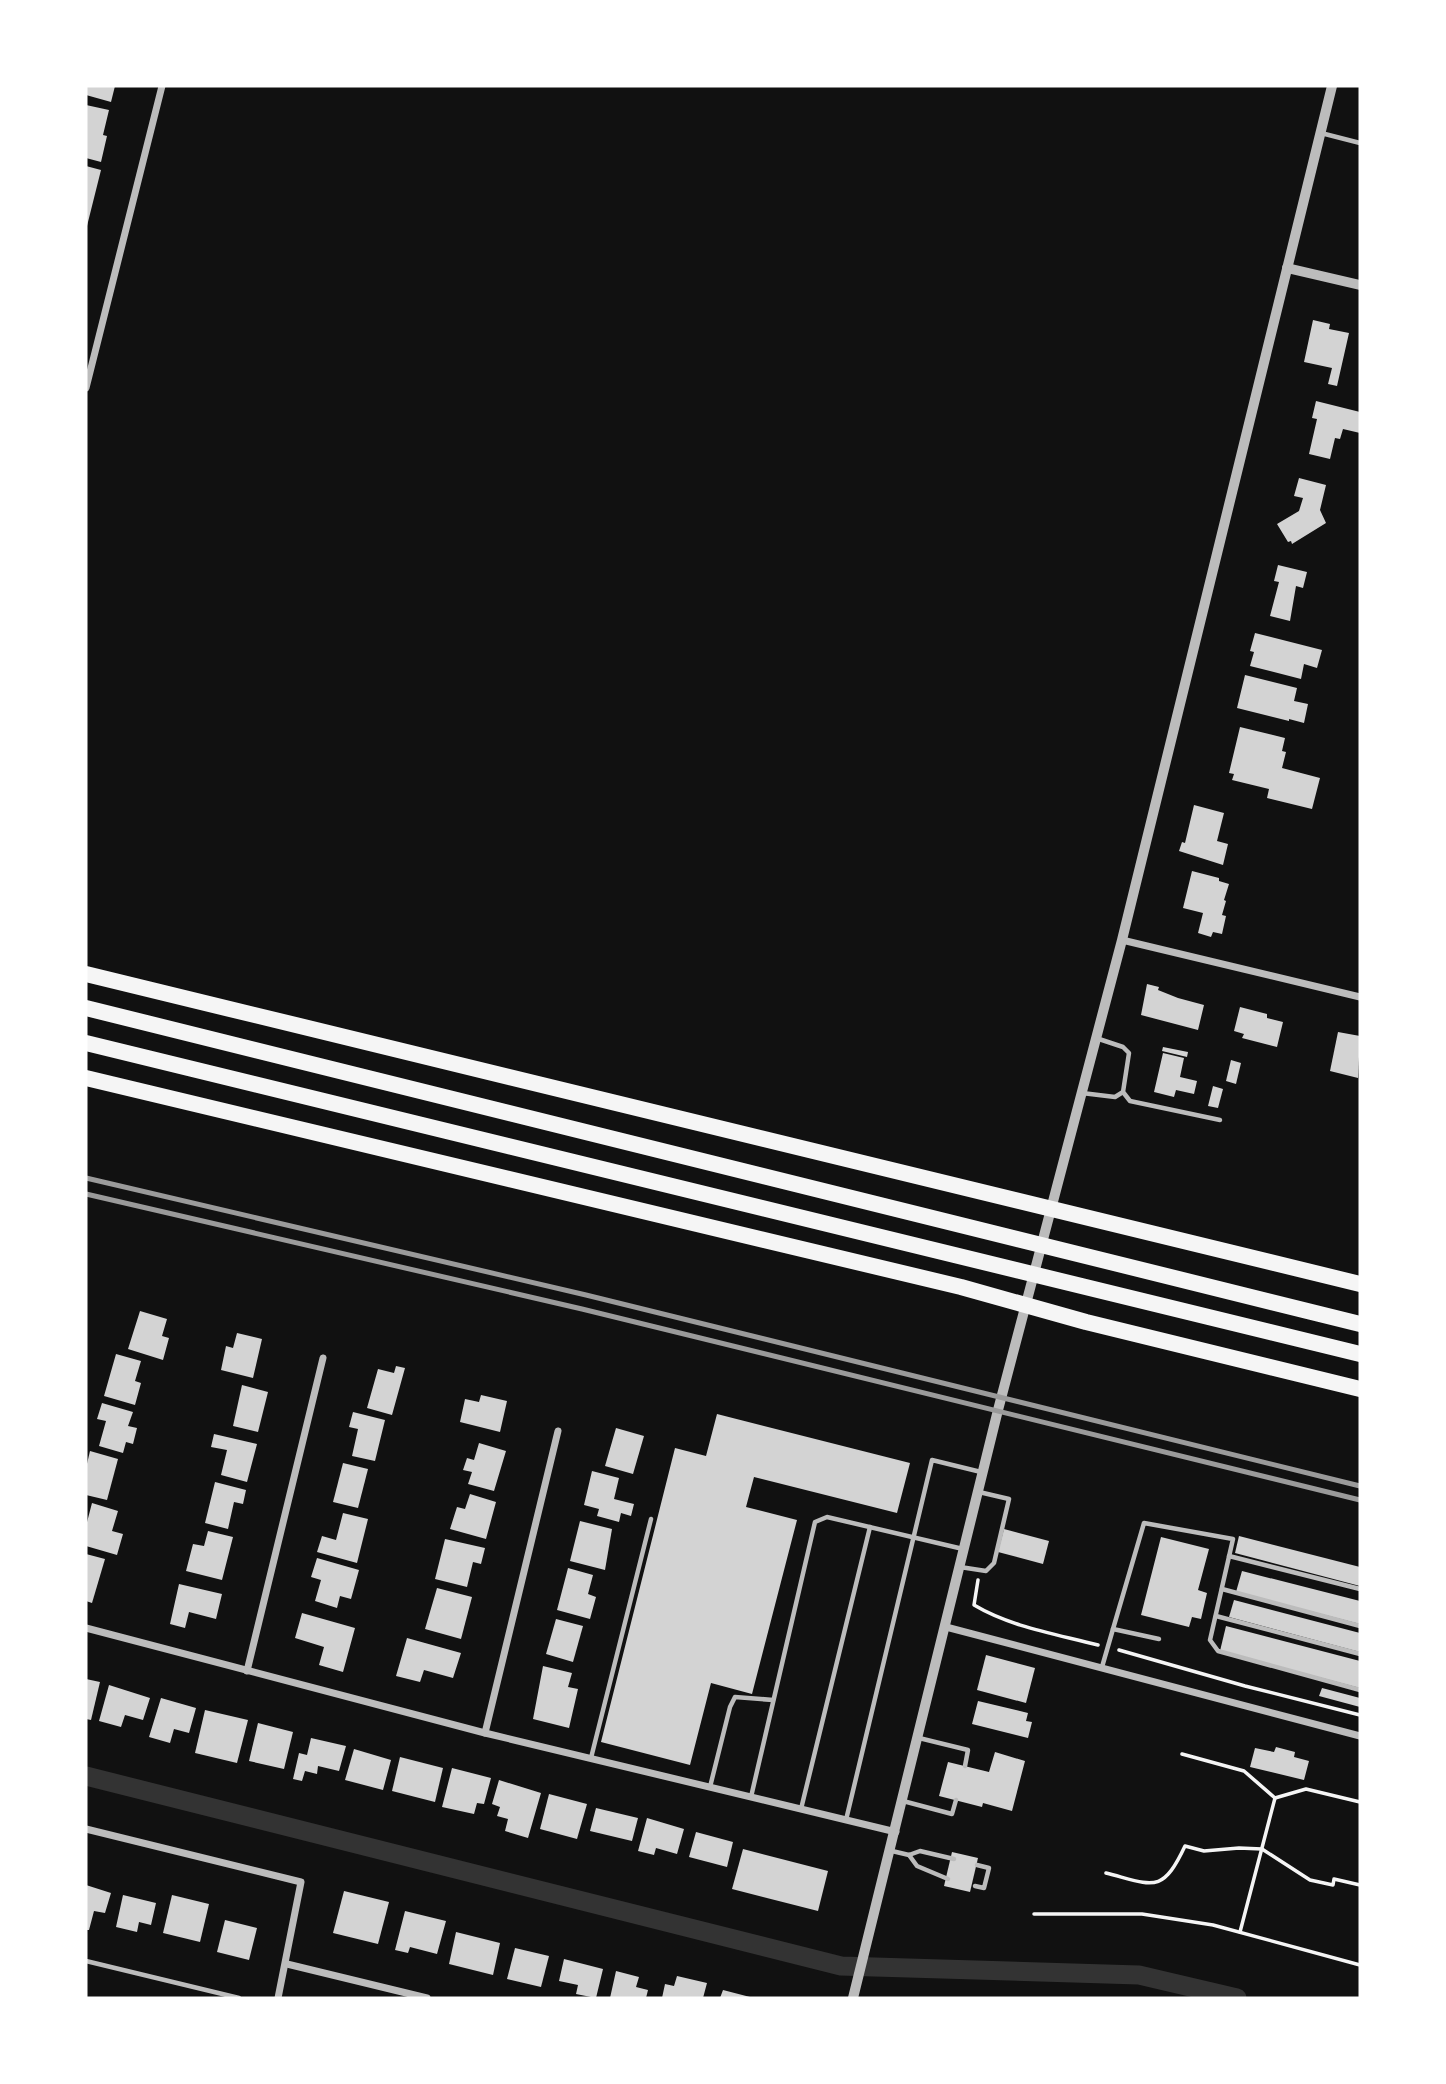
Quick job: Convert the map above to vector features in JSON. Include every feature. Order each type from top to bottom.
[{"type":"highway","points":[[86,974],[1360,1284]]},
{"type":"highway","points":[[86,1008],[1360,1324]]},
{"type":"highway","points":[[86,1042],[1360,1354]]},
{"type":"highway","points":[[86,1078],[961,1287],[1086,1322],[1360,1389]]},
{"type":"street","points":[[86,388],[162,86]]},
{"type":"street","points":[[854,1995],[946,1628],[982,1472],[1122,940],[1332,86]]},
{"type":"street","points":[[1287,268],[1360,285]]},
{"type":"street","points":[[1122,940],[1360,997]]},
{"type":"street","points":[[247,1671],[323,1358]]},
{"type":"street","points":[[485,1733],[558,1431]]},
{"type":"street","points":[[86,1628],[485,1733],[896,1832]]},
{"type":"street","points":[[946,1628],[1360,1736]]},
{"type":"street","points":[[86,1829],[301,1882],[287,1964],[278,1998]]},
{"type":"street","points":[[287,1964],[427,1998]]},
{"type":"lane","points":[[1320,132],[1360,143]]},
{"type":"lane","points":[[1096,1038],[1123,1046],[1129,1053],[1123,1092],[1130,1101],[1220,1120]]},
{"type":"lane","points":[[1081,1093],[1115,1097],[1123,1092]]},
{"type":"lane","points":[[846,1820],[932,1460],[982,1472]]},
{"type":"lane","points":[[960,1567],[986,1571],[994,1563],[1009,1499],[978,1492]]},
{"type":"lane","points":[[751,1797],[815,1522],[827,1517],[964,1549]]},
{"type":"lane","points":[[591,1758],[651,1518]]},
{"type":"lane","points":[[1101,1667],[1144,1523],[1233,1539],[1210,1640],[1218,1651],[1360,1690]]},
{"type":"lane","points":[[801,1809],[870,1527]]},
{"type":"lane","points":[[1229,1556],[1360,1589]]},
{"type":"lane","points":[[1222,1589],[1360,1626]]},
{"type":"lane","points":[[1216,1616],[1360,1654]]},
{"type":"lane","points":[[1113,1629],[1159,1639]]},
{"type":"lane","points":[[710,1787],[730,1707],[736,1697],[773,1700]]},
{"type":"lane","points":[[919,1738],[968,1750],[964,1766]]},
{"type":"lane","points":[[903,1801],[952,1814],[956,1800]]},
{"type":"lane","points":[[891,1850],[909,1855],[920,1851],[954,1859]]},
{"type":"lane","points":[[909,1855],[917,1866],[948,1879]]},
{"type":"lane","points":[[975,1886],[984,1888],[989,1868],[977,1865]]},
{"type":"lane","points":[[86,1961],[240,1998]]},
{"type":"path","points":[[980,1570],[974,1605],[999,1619],[1360,1715]]},
{"type":"path","points":[[1182,1754],[1244,1771],[1275,1798]]},
{"type":"path","points":[[1275,1798],[1306,1789],[1360,1802]]},
{"type":"path","points":[[1240,1932],[1275,1798]]},
{"type":"path","points":[[1106,1873],[1152,1884],[1172,1872],[1185,1846],[1204,1850],[1239,1847],[1262,1849],[1310,1880],[1333,1885],[1334,1879],[1360,1885]]},
{"type":"path","points":[[1034,1914],[1142,1914],[1213,1925],[1360,1965]]},
{"type":"building","points":[[86,86],[115,86],[111,102],[86,95]]},
{"type":"building","points":[[86,105],[109,110],[103,135],[107,136],[101,162],[86,158]]},
{"type":"building","points":[[86,166],[101,170],[87,226],[86,226]]},
{"type":"building","points":[[1313,320],[1330,324],[1329,329],[1349,333],[1337,386],[1328,384],[1332,368],[1304,362]]},
{"type":"building","points":[[1316,401],[1360,412],[1360,433],[1343,429],[1340,439],[1335,438],[1330,459],[1309,454],[1317,419],[1312,418]]},
{"type":"building","points":[[1299,478],[1326,485],[1320,510],[1326,523],[1292,544],[1277,524],[1299,511],[1303,498],[1294,496]]},
{"type":"building","points":[[1278,565],[1307,572],[1303,588],[1296,586],[1290,621],[1270,616],[1279,582],[1274,581]]},
{"type":"building","points":[[1255,633],[1322,650],[1317,668],[1304,664],[1301,679],[1250,666],[1254,652],[1250,651]]},
{"type":"building","points":[[1245,675],[1297,688],[1294,701],[1308,704],[1304,723],[1237,708]]},
{"type":"building","points":[[1240,727],[1285,738],[1282,751],[1286,752],[1282,768],[1320,778],[1312,809],[1267,798],[1269,789],[1232,780],[1234,774],[1229,773]]},
{"type":"building","points":[[1194,805],[1224,813],[1217,841],[1228,844],[1223,865],[1179,851],[1182,842],[1185,843]]},
{"type":"building","points":[[1192,871],[1219,878],[1219,881],[1229,884],[1224,900],[1226,901],[1222,915],[1226,916],[1222,934],[1213,932],[1211,937],[1198,933],[1203,913],[1183,908]]},
{"type":"building","points":[[1147,984],[1159,987],[1158,990],[1178,998],[1204,1005],[1198,1030],[1141,1015]]},
{"type":"building","points":[[1240,1007],[1267,1014],[1267,1018],[1283,1022],[1277,1047],[1242,1038],[1244,1034],[1234,1031]]},
{"type":"building","points":[[1338,1032],[1360,1036],[1358,1078],[1330,1071]]},
{"type":"building","points":[[1163,1047],[1188,1052],[1187,1057],[1162,1051]]},
{"type":"building","points":[[1163,1053],[1184,1058],[1180,1077],[1197,1081],[1194,1094],[1176,1090],[1174,1097],[1154,1092]]},
{"type":"building","points":[[1231,1060],[1241,1063],[1236,1084],[1226,1081]]},
{"type":"building","points":[[1213,1086],[1223,1089],[1218,1108],[1208,1106]]},
{"type":"building","points":[[140,1311],[167,1319],[162,1336],[169,1338],[163,1360],[128,1349]]},
{"type":"building","points":[[237,1333],[262,1339],[253,1378],[221,1370],[226,1346],[233,1348]]},
{"type":"building","points":[[116,1354],[141,1361],[135,1381],[141,1383],[135,1405],[104,1396]]},
{"type":"building","points":[[396,1366],[405,1368],[392,1415],[367,1408],[378,1369],[394,1373]]},
{"type":"building","points":[[242,1385],[268,1392],[258,1432],[233,1426]]},
{"type":"building","points":[[481,1395],[507,1401],[500,1432],[460,1422],[465,1399],[479,1402]]},
{"type":"building","points":[[102,1403],[133,1412],[128,1426],[137,1428],[133,1444],[126,1442],[123,1453],[99,1446],[106,1421],[97,1419]]},
{"type":"building","points":[[353,1412],[385,1420],[375,1461],[352,1456],[358,1429],[349,1427]]},
{"type":"building","points":[[717,1414],[910,1463],[897,1513],[754,1477],[746,1507],[797,1520],[752,1694],[711,1683],[690,1765],[601,1742],[675,1448],[706,1456]]},
{"type":"building","points":[[616,1428],[644,1436],[633,1474],[605,1466]]},
{"type":"building","points":[[214,1434],[257,1444],[247,1482],[221,1475],[227,1450],[211,1447]]},
{"type":"building","points":[[479,1443],[506,1451],[494,1491],[468,1484],[472,1472],[463,1470],[467,1458],[474,1460]]},
{"type":"building","points":[[90,1451],[118,1459],[107,1500],[86,1495],[86,1468]]},
{"type":"building","points":[[343,1463],[368,1469],[358,1508],[333,1502]]},
{"type":"building","points":[[592,1471],[619,1478],[614,1499],[634,1504],[631,1516],[621,1513],[619,1522],[597,1516],[599,1509],[584,1505]]},
{"type":"building","points":[[215,1482],[246,1490],[243,1504],[234,1502],[228,1529],[205,1523]]},
{"type":"building","points":[[470,1494],[496,1502],[486,1539],[450,1529],[457,1507],[465,1509]]},
{"type":"building","points":[[92,1503],[118,1511],[112,1531],[123,1534],[117,1555],[86,1546],[86,1526]]},
{"type":"building","points":[[343,1513],[368,1519],[357,1563],[317,1552],[322,1536],[336,1540]]},
{"type":"building","points":[[580,1521],[612,1529],[605,1570],[570,1561]]},
{"type":"building","points":[[1004,1529],[1049,1541],[1043,1564],[998,1552]]},
{"type":"building","points":[[208,1531],[233,1537],[222,1580],[186,1571],[193,1544],[204,1546]]},
{"type":"building","points":[[1239,1536],[1360,1567],[1360,1586],[1235,1553]]},
{"type":"building","points":[[1161,1537],[1209,1549],[1198,1590],[1207,1593],[1201,1619],[1192,1617],[1189,1627],[1141,1615]]},
{"type":"building","points":[[445,1539],[485,1548],[481,1564],[473,1562],[467,1587],[435,1579]]},
{"type":"building","points":[[86,1554],[105,1559],[92,1603],[86,1601]]},
{"type":"building","points":[[317,1558],[359,1570],[351,1599],[340,1596],[337,1608],[315,1601],[321,1580],[311,1577]]},
{"type":"building","points":[[568,1568],[593,1575],[588,1594],[596,1597],[590,1619],[557,1610]]},
{"type":"building","points":[[1242,1571],[1360,1601],[1360,1624],[1236,1592]]},
{"type":"building","points":[[179,1584],[222,1594],[216,1619],[189,1612],[185,1628],[170,1624]]},
{"type":"building","points":[[437,1588],[472,1597],[461,1639],[425,1629]]},
{"type":"building","points":[[1234,1600],[1360,1633],[1360,1652],[1229,1617]]},
{"type":"building","points":[[302,1613],[355,1628],[343,1672],[319,1665],[324,1647],[295,1638]]},
{"type":"building","points":[[556,1619],[583,1626],[573,1662],[546,1654]]},
{"type":"building","points":[[1226,1626],[1360,1661],[1360,1688],[1220,1651]]},
{"type":"building","points":[[407,1638],[461,1653],[453,1678],[424,1670],[420,1682],[396,1676]]},
{"type":"building","points":[[986,1655],[1035,1668],[1026,1703],[977,1690]]},
{"type":"building","points":[[543,1666],[572,1673],[568,1687],[578,1689],[569,1728],[533,1719]]},
{"type":"building","points":[[86,1679],[100,1682],[91,1720],[86,1719]]},
{"type":"building","points":[[109,1685],[150,1698],[143,1720],[125,1715],[121,1727],[99,1721]]},
{"type":"building","points":[[1322,1688],[1360,1698],[1360,1707],[1319,1696]]},
{"type":"building","points":[[161,1698],[196,1708],[189,1733],[174,1729],[170,1743],[149,1737]]},
{"type":"building","points":[[978,1701],[1028,1713],[1026,1721],[1032,1722],[1028,1738],[972,1724]]},
{"type":"building","points":[[205,1710],[248,1720],[237,1763],[195,1753]]},
{"type":"building","points":[[258,1723],[293,1732],[284,1769],[249,1761]]},
{"type":"building","points":[[311,1738],[346,1746],[339,1771],[318,1766],[317,1774],[305,1771],[302,1781],[293,1779],[299,1753],[307,1755]]},
{"type":"building","points":[[1276,1747],[1295,1752],[1294,1757],[1309,1761],[1304,1780],[1250,1767],[1255,1748],[1274,1752]]},
{"type":"building","points":[[354,1749],[391,1760],[383,1790],[345,1780]]},
{"type":"building","points":[[995,1752],[1025,1761],[1012,1811],[983,1803],[982,1807],[939,1796],[948,1762],[989,1772]]},
{"type":"building","points":[[400,1757],[443,1768],[435,1802],[392,1791]]},
{"type":"building","points":[[452,1768],[491,1778],[484,1804],[477,1803],[474,1814],[442,1807]]},
{"type":"building","points":[[499,1780],[541,1793],[528,1838],[505,1831],[508,1819],[497,1816],[500,1807],[492,1804]]},
{"type":"building","points":[[549,1794],[587,1804],[577,1839],[540,1829]]},
{"type":"building","points":[[596,1808],[638,1818],[632,1841],[590,1831]]},
{"type":"building","points":[[647,1818],[684,1829],[677,1854],[656,1848],[654,1855],[638,1851]]},
{"type":"building","points":[[696,1832],[733,1842],[727,1867],[689,1857]]},
{"type":"building","points":[[743,1849],[828,1871],[818,1911],[732,1889]]},
{"type":"building","points":[[952,1852],[978,1858],[970,1892],[944,1886]]},
{"type":"building","points":[[86,1885],[111,1893],[105,1913],[94,1911],[89,1930],[86,1930]]},
{"type":"building","points":[[344,1891],[389,1902],[378,1944],[333,1933]]},
{"type":"building","points":[[123,1895],[156,1903],[151,1925],[139,1922],[137,1932],[116,1927]]},
{"type":"building","points":[[172,1895],[209,1904],[200,1942],[163,1933]]},
{"type":"building","points":[[405,1911],[446,1921],[437,1954],[410,1947],[408,1953],[395,1950]]},
{"type":"building","points":[[225,1920],[257,1928],[249,1960],[217,1952]]},
{"type":"building","points":[[456,1932],[500,1943],[493,1975],[449,1964]]},
{"type":"building","points":[[515,1948],[549,1956],[541,1987],[507,1979]]},
{"type":"building","points":[[564,1959],[603,1969],[596,1998],[576,1994],[578,1985],[559,1981]]},
{"type":"building","points":[[616,1971],[639,1977],[636,1987],[648,1990],[646,1998],[610,1998]]},
{"type":"building","points":[[677,1976],[707,1983],[703,1998],[662,1998],[665,1984],[674,1986]]},
{"type":"building","points":[[723,1990],[750,1997],[750,1998],[720,1998]]},
{"type":"waterway","points":[[86,1776],[841,1966],[1139,1975],[1237,1998]]},
{"type":"railway","points":[[86,1178],[586,1295],[1360,1486]]},
{"type":"railway","points":[[86,1194],[582,1309],[1360,1500]]}]
